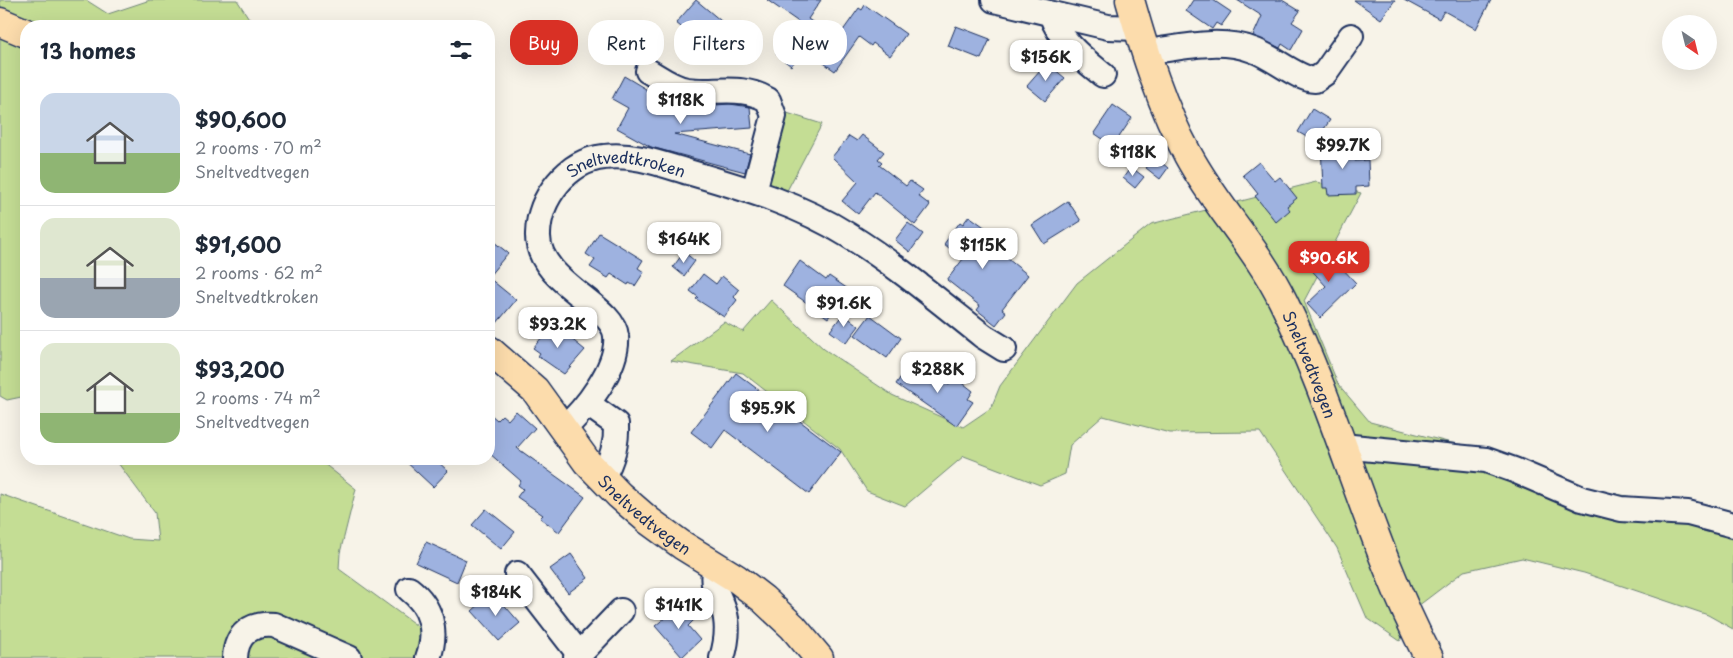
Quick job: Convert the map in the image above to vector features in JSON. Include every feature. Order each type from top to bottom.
[{"type":"main road","name":"Sneltvedtvegen","points":[[1130,0],[1165,106],[1188,156],[1257,256],[1284,301],[1342,446],[1383,556],[1429,658]]},
{"type":"main road","points":[[0,22],[20,30]]},
{"type":"main road","name":"Sneltvedtvegen","points":[[495,361],[535,390],[587,462],[602,478],[649,521],[737,579],[763,599],[792,627],[819,658]]},
{"type":"street","points":[[994,0],[1108,27],[1142,40],[1231,44],[1252,49],[1304,77],[1315,80],[1325,73],[1351,36]]},
{"type":"street","points":[[1051,14],[1057,30],[1069,47],[1102,75]]},
{"type":"street","points":[[648,71],[670,84],[686,90],[744,91],[768,100],[774,116],[754,191]]},
{"type":"street","name":"Sneltvedtkroken","points":[[563,429],[588,404],[611,362],[616,336],[614,329],[603,315],[553,271],[540,251],[538,235],[541,215],[557,183],[582,163],[604,156],[619,156],[661,164],[754,191],[819,219],[846,234],[937,299],[988,340],[1004,348]]},
{"type":"street","points":[[588,404],[616,424],[617,439],[614,451],[602,478]]},
{"type":"street","points":[[1342,446],[1486,460],[1582,499],[1621,510],[1688,512],[1733,525]]},
{"type":"street","points":[[716,566],[714,587],[726,617],[727,635],[722,658]]},
{"type":"street","points":[[517,574],[578,656],[621,611]]},
{"type":"street","points":[[409,589],[427,607],[431,617],[432,642],[428,658]]},
{"type":"street","points":[[236,658],[238,640],[245,632],[261,624],[274,625],[348,658]]},
{"type":"green space","points":[[0,0],[86,0],[108,14],[150,0],[237,0],[250,20],[20,20],[20,397],[7,400],[0,396]]},
{"type":"green space","points":[[787,113],[822,124],[780,204],[759,171],[765,125]]},
{"type":"green space","points":[[1316,182],[1361,193],[1304,301],[1338,384],[1370,422],[1506,457],[1574,486],[1733,516],[1733,629],[1708,615],[1584,573],[1522,558],[1464,571],[1418,606],[1400,641],[1367,618],[1337,548],[1260,432],[1170,433],[1103,416],[1070,445],[1065,474],[1040,485],[964,456],[905,506],[867,491],[840,449],[743,373],[671,361],[724,322],[743,332],[771,300],[824,349],[892,395],[963,427],[991,408],[1000,386],[1077,283],[1151,224]]},
{"type":"green space","points":[[119,465],[326,465],[356,489],[340,553],[339,569],[431,636],[421,658],[0,658],[0,494],[129,539],[158,541],[155,513]]},
{"type":"building","points":[[696,0],[720,20],[679,20]]},
{"type":"building","points":[[767,0],[821,0],[808,19],[809,20],[796,20]]},
{"type":"building","points":[[1193,0],[1213,0],[1231,12],[1221,26],[1216,23],[1212,29],[1186,11]]},
{"type":"building","points":[[1237,0],[1282,0],[1300,11],[1292,22],[1303,29],[1291,50],[1282,44],[1280,48],[1253,36],[1262,16]]},
{"type":"building","points":[[1354,0],[1395,0],[1381,19]]},
{"type":"building","points":[[1404,0],[1491,0],[1476,29],[1444,11],[1439,19]]},
{"type":"building","points":[[865,5],[906,34],[890,56],[873,43],[871,46],[859,37],[847,54],[847,25],[859,8],[862,10]]},
{"type":"building","points":[[956,26],[990,39],[981,59],[948,46]]},
{"type":"building","points":[[1047,63],[1065,78],[1045,101],[1027,86]]},
{"type":"building","points":[[827,65],[839,65],[835,71]]},
{"type":"building","points":[[624,76],[671,104],[673,100],[701,106],[730,104],[750,107],[752,128],[674,134],[750,154],[745,172],[651,147],[617,128],[628,108],[612,99]]},
{"type":"building","points":[[1113,105],[1132,118],[1113,146],[1094,133]]},
{"type":"building","points":[[1312,109],[1330,120],[1318,138],[1310,139],[1298,132]]},
{"type":"building","points":[[862,135],[884,152],[878,159],[882,162],[879,165],[906,186],[910,181],[923,190],[918,196],[930,205],[915,225],[875,192],[858,214],[842,201],[858,182],[832,157],[849,136],[857,141]]},
{"type":"building","points":[[1354,144],[1355,161],[1368,160],[1369,186],[1356,187],[1356,194],[1328,195],[1327,188],[1323,188],[1321,145]]},
{"type":"building","points":[[1155,157],[1168,168],[1160,179],[1146,168]]},
{"type":"building","points":[[1259,162],[1275,181],[1280,177],[1297,198],[1287,206],[1290,210],[1276,222],[1255,196],[1258,194],[1243,175]]},
{"type":"building","points":[[1131,167],[1144,177],[1135,188],[1123,178]]},
{"type":"building","points":[[1068,201],[1081,221],[1044,244],[1032,225]]},
{"type":"building","points":[[969,216],[990,231],[984,240],[1028,275],[1002,309],[1006,312],[996,325],[977,310],[980,306],[947,280],[963,259],[944,244],[960,222],[963,224]]},
{"type":"building","points":[[908,223],[923,234],[910,252],[895,240]]},
{"type":"building","points":[[599,233],[643,260],[638,268],[644,272],[635,286],[629,283],[628,285],[611,274],[608,278],[590,267],[595,260],[586,254]]},
{"type":"building","points":[[495,243],[508,253],[495,269]]},
{"type":"building","points":[[1324,249],[1356,283],[1320,318],[1307,304],[1326,286],[1307,265]]},
{"type":"building","points":[[684,252],[695,261],[684,276],[673,267]]},
{"type":"building","points":[[800,261],[826,280],[829,276],[848,289],[828,318],[783,286]]},
{"type":"building","points":[[703,274],[716,284],[722,276],[739,290],[734,297],[737,300],[724,317],[696,299],[698,297],[690,291]]},
{"type":"building","points":[[495,283],[516,300],[495,323]]},
{"type":"building","points":[[843,314],[859,326],[846,343],[830,331]]},
{"type":"building","points":[[870,315],[901,338],[887,358],[855,335]]},
{"type":"building","points":[[553,324],[585,350],[564,374],[538,356],[540,353],[533,348]]},
{"type":"building","points":[[909,365],[928,377],[931,372],[949,385],[955,377],[973,391],[968,399],[973,402],[956,426],[896,384]]},
{"type":"building","points":[[736,373],[841,452],[809,494],[725,430],[712,448],[691,432]]},
{"type":"building","points":[[516,411],[535,428],[517,448],[585,497],[559,532],[540,518],[543,515],[517,497],[523,489],[518,485],[521,481],[495,458],[495,418],[497,420],[502,415],[508,420]]},
{"type":"building","points":[[409,465],[442,465],[448,471],[433,487]]},
{"type":"building","points":[[486,509],[515,532],[501,549],[472,525]]},
{"type":"building","points":[[426,542],[466,560],[457,582],[416,563]]},
{"type":"building","points":[[571,554],[588,578],[568,593],[550,569]]},
{"type":"building","points":[[493,592],[520,623],[499,641],[472,611]]},
{"type":"building","points":[[683,603],[696,618],[688,626],[700,640],[682,657],[655,626]]}]
